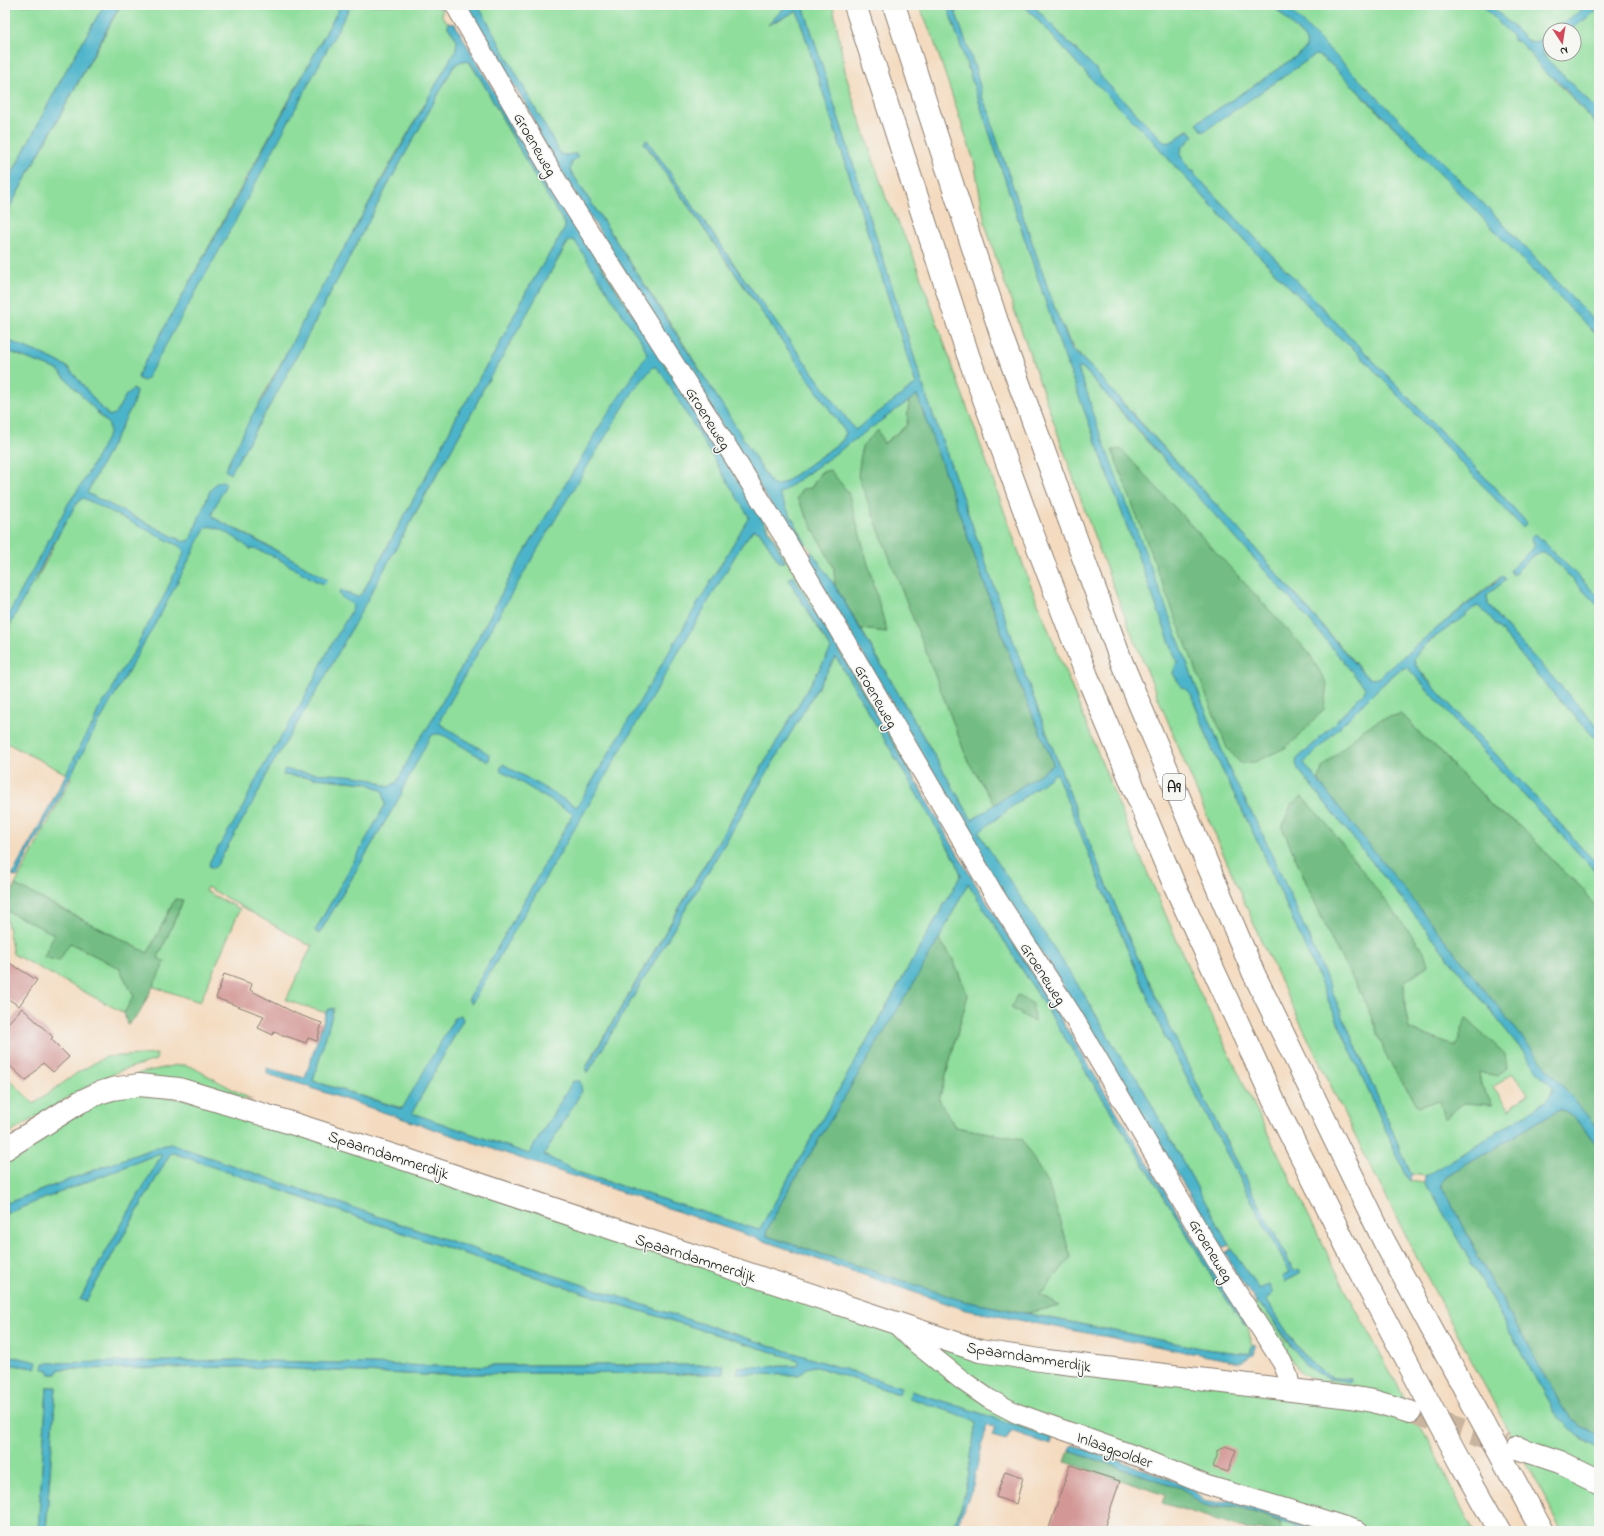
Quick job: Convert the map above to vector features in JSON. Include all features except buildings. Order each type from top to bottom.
[{"type":"main road","name":"A9","points":[[855,5],[968,355],[1031,529],[1087,676],[1174,884],[1281,1117],[1356,1264],[1499,1531]]},
{"type":"main road","name":"A9","points":[[894,5],[1003,340],[1125,670],[1254,974],[1377,1227],[1542,1531]]},
{"type":"main road","name":"Spaarndammerdijk","points":[[5,1149],[80,1102],[99,1093],[112,1089],[139,1086],[179,1089],[404,1159],[968,1348],[992,1353],[1350,1397],[1379,1403],[1410,1412]]},
{"type":"main road","points":[[1518,1448],[1560,1462],[1599,1481]]},
{"type":"street","name":"Groeneweg","points":[[455,5],[560,186],[786,540],[995,896],[1072,1015],[1215,1258],[1282,1362],[1288,1376],[1291,1390]]},
{"type":"street","name":"Inlaagpolder","points":[[895,1323],[927,1353],[963,1381],[1016,1413],[1136,1456],[1206,1485],[1359,1531]]},
{"type":"green space","points":[[5,5],[104,5],[64,74],[5,187]]},
{"type":"green space","points":[[121,5],[341,5],[190,281],[298,103],[351,5],[435,5],[439,9],[442,7],[442,16],[448,23],[448,27],[457,40],[456,49],[385,173],[276,372],[228,464],[237,462],[278,391],[389,183],[454,66],[461,61],[469,62],[483,83],[509,131],[565,224],[565,228],[526,292],[497,349],[460,410],[363,592],[357,597],[341,590],[364,605],[474,409],[484,387],[577,227],[731,464],[902,755],[928,803],[793,576],[788,579],[831,649],[586,1067],[586,1071],[589,1071],[836,657],[956,861],[961,875],[759,1230],[580,1173],[543,1155],[582,1091],[573,1081],[529,1154],[412,1113],[463,1020],[405,1109],[313,1081],[334,1008],[327,1010],[326,1013],[286,1000],[312,945],[307,944],[207,887],[205,891],[240,909],[200,1002],[151,986],[165,962],[158,958],[183,901],[175,899],[148,953],[15,885],[72,777],[5,742],[5,350],[58,370],[109,425],[110,434],[82,484],[68,504],[34,586],[79,493],[193,550],[210,519],[327,581],[298,562],[217,520],[212,515],[210,491],[190,541],[184,542],[87,493],[133,404],[136,391],[133,389],[126,395],[115,415],[110,416],[98,405],[69,368],[59,362],[5,339],[5,216]],"holes":[[[759,516],[785,562],[780,563],[759,531],[753,530],[741,546],[469,999],[573,814],[500,769],[503,765],[577,807],[741,533]],[[284,770],[300,773],[340,775],[369,779],[402,793],[319,934],[315,931],[386,805],[383,791],[367,783],[284,775]]]},
{"type":"green space","points":[[478,5],[787,5],[769,24],[797,11],[916,384],[855,431],[750,287],[647,140],[644,143],[846,433],[842,441],[785,482],[776,486],[770,482],[683,343],[570,170],[572,162],[577,157],[576,154],[561,155]]},
{"type":"green space","points":[[803,5],[833,5],[845,71],[886,198],[910,247],[1029,581],[1126,823],[1193,978],[1349,1297],[1408,1404],[1321,1385],[1301,1372],[1258,1316],[1256,1301],[1265,1309],[1286,1340],[1319,1375],[1349,1382],[1350,1378],[1334,1378],[1325,1374],[1316,1367],[1296,1345],[1287,1332],[1267,1301],[1269,1285],[1259,1289],[1231,1249],[1138,1080],[1121,1058],[1082,991],[982,840],[979,832],[1056,772],[1126,946],[1164,1035],[1290,1273],[1283,1277],[1285,1282],[1301,1272],[1299,1270],[1294,1271],[1206,1102],[1131,943],[1081,823],[1034,699],[927,398]]},
{"type":"green space","points":[[919,5],[947,5],[1059,342],[1177,662],[1173,673],[1178,683],[1191,694],[1212,749],[1264,855],[1407,1178],[1410,1181],[1424,1183],[1432,1193],[1556,1415],[1582,1440],[1599,1449],[1599,1473],[1513,1439],[1417,1258],[1354,1134],[1263,945],[1203,807],[1127,622],[1091,528],[996,258],[985,223],[974,161],[934,41]]},
{"type":"green space","points":[[953,5],[1024,5],[1094,82],[1152,140],[1180,172],[1287,285],[1336,334],[1354,349],[1522,527],[1527,523],[1497,490],[1191,171],[1180,155],[1182,147],[1194,136],[1189,130],[1186,130],[1173,141],[1167,143],[1164,142],[1102,78],[1095,68],[1033,5],[1273,5],[1305,39],[1305,48],[1302,52],[1252,87],[1198,122],[1198,125],[1203,131],[1315,55],[1320,57],[1327,61],[1341,74],[1426,159],[1599,337],[1599,597],[1537,535],[1534,534],[1531,538],[1535,546],[1510,571],[1513,574],[1536,554],[1543,553],[1549,555],[1599,607],[1599,728],[1500,620],[1488,604],[1487,595],[1505,580],[1500,577],[1379,677],[1374,680],[1367,677],[1233,523],[1073,348],[1056,312],[992,125],[991,116],[982,97],[977,74]]},
{"type":"green space","points":[[1285,5],[1482,5],[1512,36],[1514,41],[1518,41],[1529,52],[1599,127],[1599,326],[1489,209]]},
{"type":"green space","points":[[1490,5],[1588,5],[1567,22],[1542,22],[1542,39],[1537,41],[1527,40]]},
{"type":"green space","points":[[1599,9],[1599,112],[1549,62],[1582,62],[1581,22]]},
{"type":"green space","points":[[1083,368],[1143,437],[1193,490],[1303,613],[1366,689],[1334,724],[1297,759],[1298,769],[1552,1088],[1552,1093],[1546,1101],[1425,1176],[1411,1174],[1296,908],[1262,833],[1232,775],[1200,697],[1092,414],[1089,398],[1078,369]],"holes":[[[1302,797],[1352,858],[1428,965],[1404,982],[1405,1008],[1409,1029],[1456,1047],[1466,1019],[1481,1085],[1493,1105],[1440,1101],[1365,1001],[1332,941],[1282,827]],[[1512,1073],[1528,1094],[1510,1109],[1493,1088]]]},
{"type":"green space","points":[[917,395],[1024,695],[1053,765],[995,805],[968,761],[858,476],[862,446],[878,430],[884,444],[907,425],[909,400]]},
{"type":"green space","points":[[909,400],[907,425],[883,444],[878,431],[951,715],[968,761],[995,805],[972,820],[861,629],[886,632],[876,597],[821,472],[811,488],[797,498],[834,568],[835,586],[806,544],[779,494]]},
{"type":"green space","points":[[1121,449],[1309,653],[1327,684],[1324,709],[1287,747],[1255,762],[1240,763],[1227,748],[1167,596],[1112,450]]},
{"type":"green space","points":[[830,470],[848,492],[887,632],[861,629],[835,586],[834,568],[797,498],[802,489],[811,488],[821,472]]},
{"type":"green space","points":[[1478,606],[1490,617],[1543,682],[1599,742],[1599,866],[1438,692],[1415,664],[1414,658],[1424,646],[1463,617],[1471,609]]},
{"type":"green space","points":[[1407,667],[1489,758],[1599,875],[1599,910],[1581,887],[1559,867],[1516,822],[1496,811],[1475,787],[1453,766],[1442,752],[1422,736],[1409,721],[1341,751],[1322,768],[1319,780],[1315,779],[1304,763],[1306,760],[1380,687],[1399,670]]},
{"type":"green space","points":[[1400,714],[1409,721],[1422,736],[1442,752],[1453,766],[1475,787],[1496,811],[1516,822],[1559,867],[1581,887],[1599,910],[1599,1130],[1561,1086],[1328,796],[1319,780],[1322,768],[1361,731],[1382,719]]},
{"type":"green space","points":[[1302,797],[1326,823],[1424,951],[1428,965],[1404,982],[1405,1008],[1409,1029],[1456,1047],[1466,1018],[1505,1054],[1507,1068],[1497,1076],[1479,1072],[1481,1085],[1493,1105],[1463,1103],[1445,1119],[1440,1101],[1418,1106],[1388,1060],[1365,1001],[1332,941],[1282,827],[1291,805]]},
{"type":"green space","points":[[968,883],[1175,1214],[1218,1287],[1244,1325],[1247,1324],[1252,1345],[1250,1354],[1205,1349],[1026,1313],[1059,1306],[1040,1295],[1071,1257],[1022,1139],[955,1127],[939,1100],[968,995],[952,958],[939,939]]},
{"type":"green space","points":[[15,885],[148,953],[175,899],[183,900],[158,958],[165,962],[139,1014],[127,1025],[124,1013],[134,996],[119,968],[70,943],[59,961],[44,957],[54,934],[5,910]]},
{"type":"green space","points":[[5,910],[54,934],[44,957],[70,943],[119,968],[134,996],[124,1013],[13,954]]},
{"type":"green space","points":[[939,939],[952,958],[968,995],[939,1100],[955,1127],[1022,1139],[1049,1186],[1071,1257],[1040,1295],[1060,1306],[1026,1313],[963,1301],[767,1236],[766,1232],[787,1192]]},
{"type":"green space","points":[[1015,944],[1071,1036],[1013,945]]},
{"type":"green space","points":[[1017,995],[1033,1004],[1034,1022],[1011,1008]]},
{"type":"green space","points":[[157,1054],[156,1060],[122,1070],[80,1090],[5,1136],[5,1075],[34,1104],[77,1073],[105,1057]]},
{"type":"green space","points":[[177,1065],[192,1067],[252,1100],[123,1080],[140,1073]]},
{"type":"green space","points":[[143,1093],[204,1103],[891,1328],[1051,1435],[1051,1438],[911,1391],[976,1422],[967,1485],[960,1511],[950,1531],[46,1531],[56,1387],[47,1387],[38,1531],[5,1531],[5,1364],[35,1368],[36,1363],[20,1358],[5,1357],[5,1214],[160,1153],[161,1156],[96,1269],[80,1300],[101,1275],[170,1154],[173,1153],[429,1242],[618,1304],[798,1360],[799,1363],[797,1366],[738,1367],[737,1374],[799,1375],[807,1368],[814,1366],[899,1394],[900,1387],[674,1315],[420,1231],[171,1144],[160,1146],[5,1204],[5,1156],[106,1098]],"holes":[[[236,1360],[467,1367],[492,1365],[723,1365],[723,1374],[518,1373],[429,1375],[246,1367],[59,1369],[57,1374],[50,1374],[48,1370],[127,1362]]]},
{"type":"green space","points":[[1559,1109],[1571,1115],[1599,1148],[1599,1438],[1571,1419],[1559,1401],[1479,1259],[1459,1217],[1442,1188],[1442,1182],[1446,1177]]},
{"type":"green space","points":[[917,1338],[1379,1410],[1418,1421],[1474,1531],[1370,1531],[1295,1507],[1011,1405]]},
{"type":"green space","points":[[1069,1451],[1181,1488],[1188,1492],[1195,1500],[1212,1508],[1236,1506],[1281,1522],[1282,1531],[1253,1531],[1162,1503],[1165,1495],[1065,1462]]},
{"type":"green space","points":[[1522,1456],[1599,1489],[1599,1531],[1563,1531]]},
{"type":"green space","points":[[1281,1522],[1311,1531],[1282,1531]]},
{"type":"water","points":[[104,5],[120,5],[5,216],[5,187],[64,74]]},
{"type":"water","points":[[341,5],[351,5],[224,242],[146,380],[143,381],[138,378],[139,373],[240,192]]},
{"type":"water","points":[[464,5],[477,5],[485,17],[561,155],[576,154],[578,157],[572,162],[570,170],[730,417],[770,482],[776,486],[785,482],[842,441],[846,433],[644,142],[647,140],[750,287],[855,430],[916,384],[797,11],[768,25],[787,5],[803,5],[927,398],[1034,699],[1081,823],[1131,943],[1206,1102],[1294,1271],[1299,1269],[1301,1272],[1285,1282],[1283,1277],[1290,1273],[1164,1035],[1126,946],[1056,773],[979,832],[1082,991],[1121,1058],[1138,1080],[1229,1245],[1222,1248],[1081,1014],[1005,897],[806,557],[812,552],[835,586],[972,820],[1053,765],[1024,695],[917,395],[779,494],[806,544],[798,548],[539,135],[530,111]]},
{"type":"water","points":[[947,5],[953,5],[977,74],[982,97],[991,116],[992,125],[1056,312],[1072,349],[1096,372],[1125,406],[1233,523],[1362,672],[1370,678],[1374,679],[1379,677],[1431,633],[1503,576],[1506,580],[1487,595],[1488,604],[1500,620],[1599,728],[1599,742],[1543,682],[1490,617],[1478,606],[1430,641],[1414,658],[1415,664],[1427,680],[1599,866],[1599,875],[1489,758],[1407,667],[1399,670],[1380,687],[1304,763],[1526,1042],[1599,1130],[1599,1148],[1571,1115],[1559,1109],[1446,1177],[1442,1182],[1442,1188],[1459,1217],[1479,1259],[1559,1401],[1571,1419],[1599,1438],[1599,1449],[1576,1434],[1556,1415],[1432,1193],[1424,1183],[1425,1176],[1546,1101],[1552,1093],[1552,1088],[1298,769],[1296,764],[1297,759],[1334,724],[1366,689],[1275,581],[1083,368],[1079,368],[1078,369],[1089,398],[1092,412],[1200,697],[1232,775],[1262,833],[1296,908],[1411,1174],[1410,1181],[1407,1178],[1264,855],[1212,749],[1191,694],[1181,687],[1173,673],[1177,662],[1059,342]]},
{"type":"water","points":[[1024,5],[1033,5],[1095,68],[1102,78],[1164,142],[1171,142],[1189,130],[1194,136],[1182,147],[1180,155],[1191,171],[1194,171],[1195,175],[1527,523],[1522,527],[1354,349],[1336,334],[1287,285],[1180,172],[1152,140],[1094,82]]},
{"type":"water","points":[[1273,5],[1285,5],[1489,209],[1599,326],[1599,337],[1342,74],[1320,57],[1315,55],[1203,132],[1198,125],[1198,122],[1252,87],[1302,52],[1305,48],[1305,39]]},
{"type":"water","points":[[1482,5],[1490,5],[1527,40],[1537,42],[1542,39],[1542,62],[1550,62],[1599,112],[1599,127],[1556,79],[1545,73],[1529,52],[1518,41],[1514,41],[1512,36]]},
{"type":"water","points":[[1588,5],[1599,5],[1599,9],[1581,22],[1565,22]]},
{"type":"water","points":[[448,23],[455,24],[514,127],[570,219],[645,334],[759,515],[785,562],[780,563],[759,531],[753,530],[741,546],[472,1003],[468,1000],[573,814],[500,770],[503,764],[577,807],[749,517],[664,377],[656,367],[653,367],[634,390],[562,508],[441,718],[440,724],[489,754],[490,757],[488,762],[445,736],[439,734],[432,735],[401,792],[402,793],[319,934],[315,931],[385,805],[383,791],[367,783],[283,775],[284,769],[305,773],[358,776],[371,779],[388,787],[397,782],[418,741],[428,727],[484,627],[513,571],[594,435],[647,354],[642,342],[574,240],[568,241],[484,387],[474,409],[324,679],[269,770],[257,795],[217,865],[214,868],[210,867],[209,864],[211,859],[241,811],[257,777],[303,700],[330,647],[353,608],[352,604],[342,598],[339,594],[341,590],[357,597],[363,592],[460,410],[497,349],[526,292],[565,228],[565,224],[531,170],[470,62],[461,61],[454,66],[389,183],[278,391],[230,474],[225,470],[251,417],[263,399],[304,319],[456,49],[457,40],[448,27]]},
{"type":"water","points":[[5,339],[64,365],[109,416],[115,414],[126,395],[133,389],[136,391],[133,404],[87,493],[184,542],[190,540],[210,491],[217,482],[223,481],[226,484],[213,511],[212,515],[214,518],[298,562],[328,580],[324,584],[314,580],[275,557],[256,549],[250,549],[235,538],[217,528],[206,527],[163,610],[92,735],[17,877],[12,875],[43,819],[88,731],[93,725],[98,710],[111,692],[117,677],[136,649],[165,594],[184,552],[181,547],[83,498],[77,503],[57,537],[5,634],[5,622],[68,504],[82,484],[109,434],[109,425],[58,370],[5,350]]},
{"type":"water","points":[[1534,534],[1537,535],[1599,597],[1599,607],[1549,555],[1540,553],[1536,554],[1513,575],[1510,571],[1511,569],[1535,546],[1531,537]]},
{"type":"water","points":[[793,576],[976,885],[1071,1036],[1247,1324],[1245,1326],[1218,1287],[1175,1214],[968,883],[939,939],[913,984],[787,1192],[766,1232],[767,1236],[964,1301],[1205,1349],[1250,1354],[1252,1345],[1255,1344],[1255,1351],[1249,1358],[1239,1362],[966,1310],[307,1086],[267,1074],[267,1068],[305,1078],[327,1010],[334,1008],[313,1081],[402,1109],[455,1017],[461,1015],[463,1020],[412,1113],[529,1154],[573,1081],[580,1081],[582,1091],[544,1155],[580,1173],[759,1230],[961,875],[956,861],[836,657],[589,1071],[586,1072],[586,1068],[831,649],[788,579]]},
{"type":"water","points":[[171,1144],[420,1231],[674,1315],[901,1387],[899,1394],[814,1366],[807,1368],[799,1375],[737,1374],[738,1367],[797,1366],[799,1363],[798,1360],[618,1304],[429,1242],[173,1153],[170,1154],[86,1301],[80,1300],[96,1269],[161,1156],[160,1153],[5,1214],[5,1204],[160,1146]]},
{"type":"water","points":[[1231,1249],[1259,1289],[1269,1285],[1273,1293],[1267,1301],[1295,1344],[1322,1372],[1333,1378],[1350,1378],[1349,1382],[1330,1379],[1319,1375],[1305,1364],[1265,1309],[1256,1301],[1240,1280],[1225,1253]]},
{"type":"water","points":[[5,1357],[20,1358],[37,1362],[35,1368],[5,1364]]},
{"type":"water","points":[[236,1360],[467,1367],[492,1365],[723,1365],[723,1374],[518,1373],[429,1375],[246,1367],[59,1369],[57,1374],[50,1374],[48,1370],[43,1369],[44,1363]]},
{"type":"water","points":[[47,1387],[56,1387],[46,1531],[38,1531]]},
{"type":"water","points":[[911,1391],[1051,1438],[1051,1445],[1011,1431],[1006,1440],[992,1436],[995,1427],[987,1425],[972,1489],[955,1531],[950,1531],[960,1511],[967,1485],[976,1422],[972,1419],[909,1398]]},
{"type":"water","points":[[1073,1445],[1155,1473],[1192,1488],[1204,1501],[1216,1503],[1231,1500],[1329,1531],[1311,1531],[1236,1506],[1216,1507],[1206,1505],[1196,1500],[1181,1488],[1069,1451],[1070,1447]]},
{"type":"tunnel","points":[[1410,1412],[1506,1444]]}]
